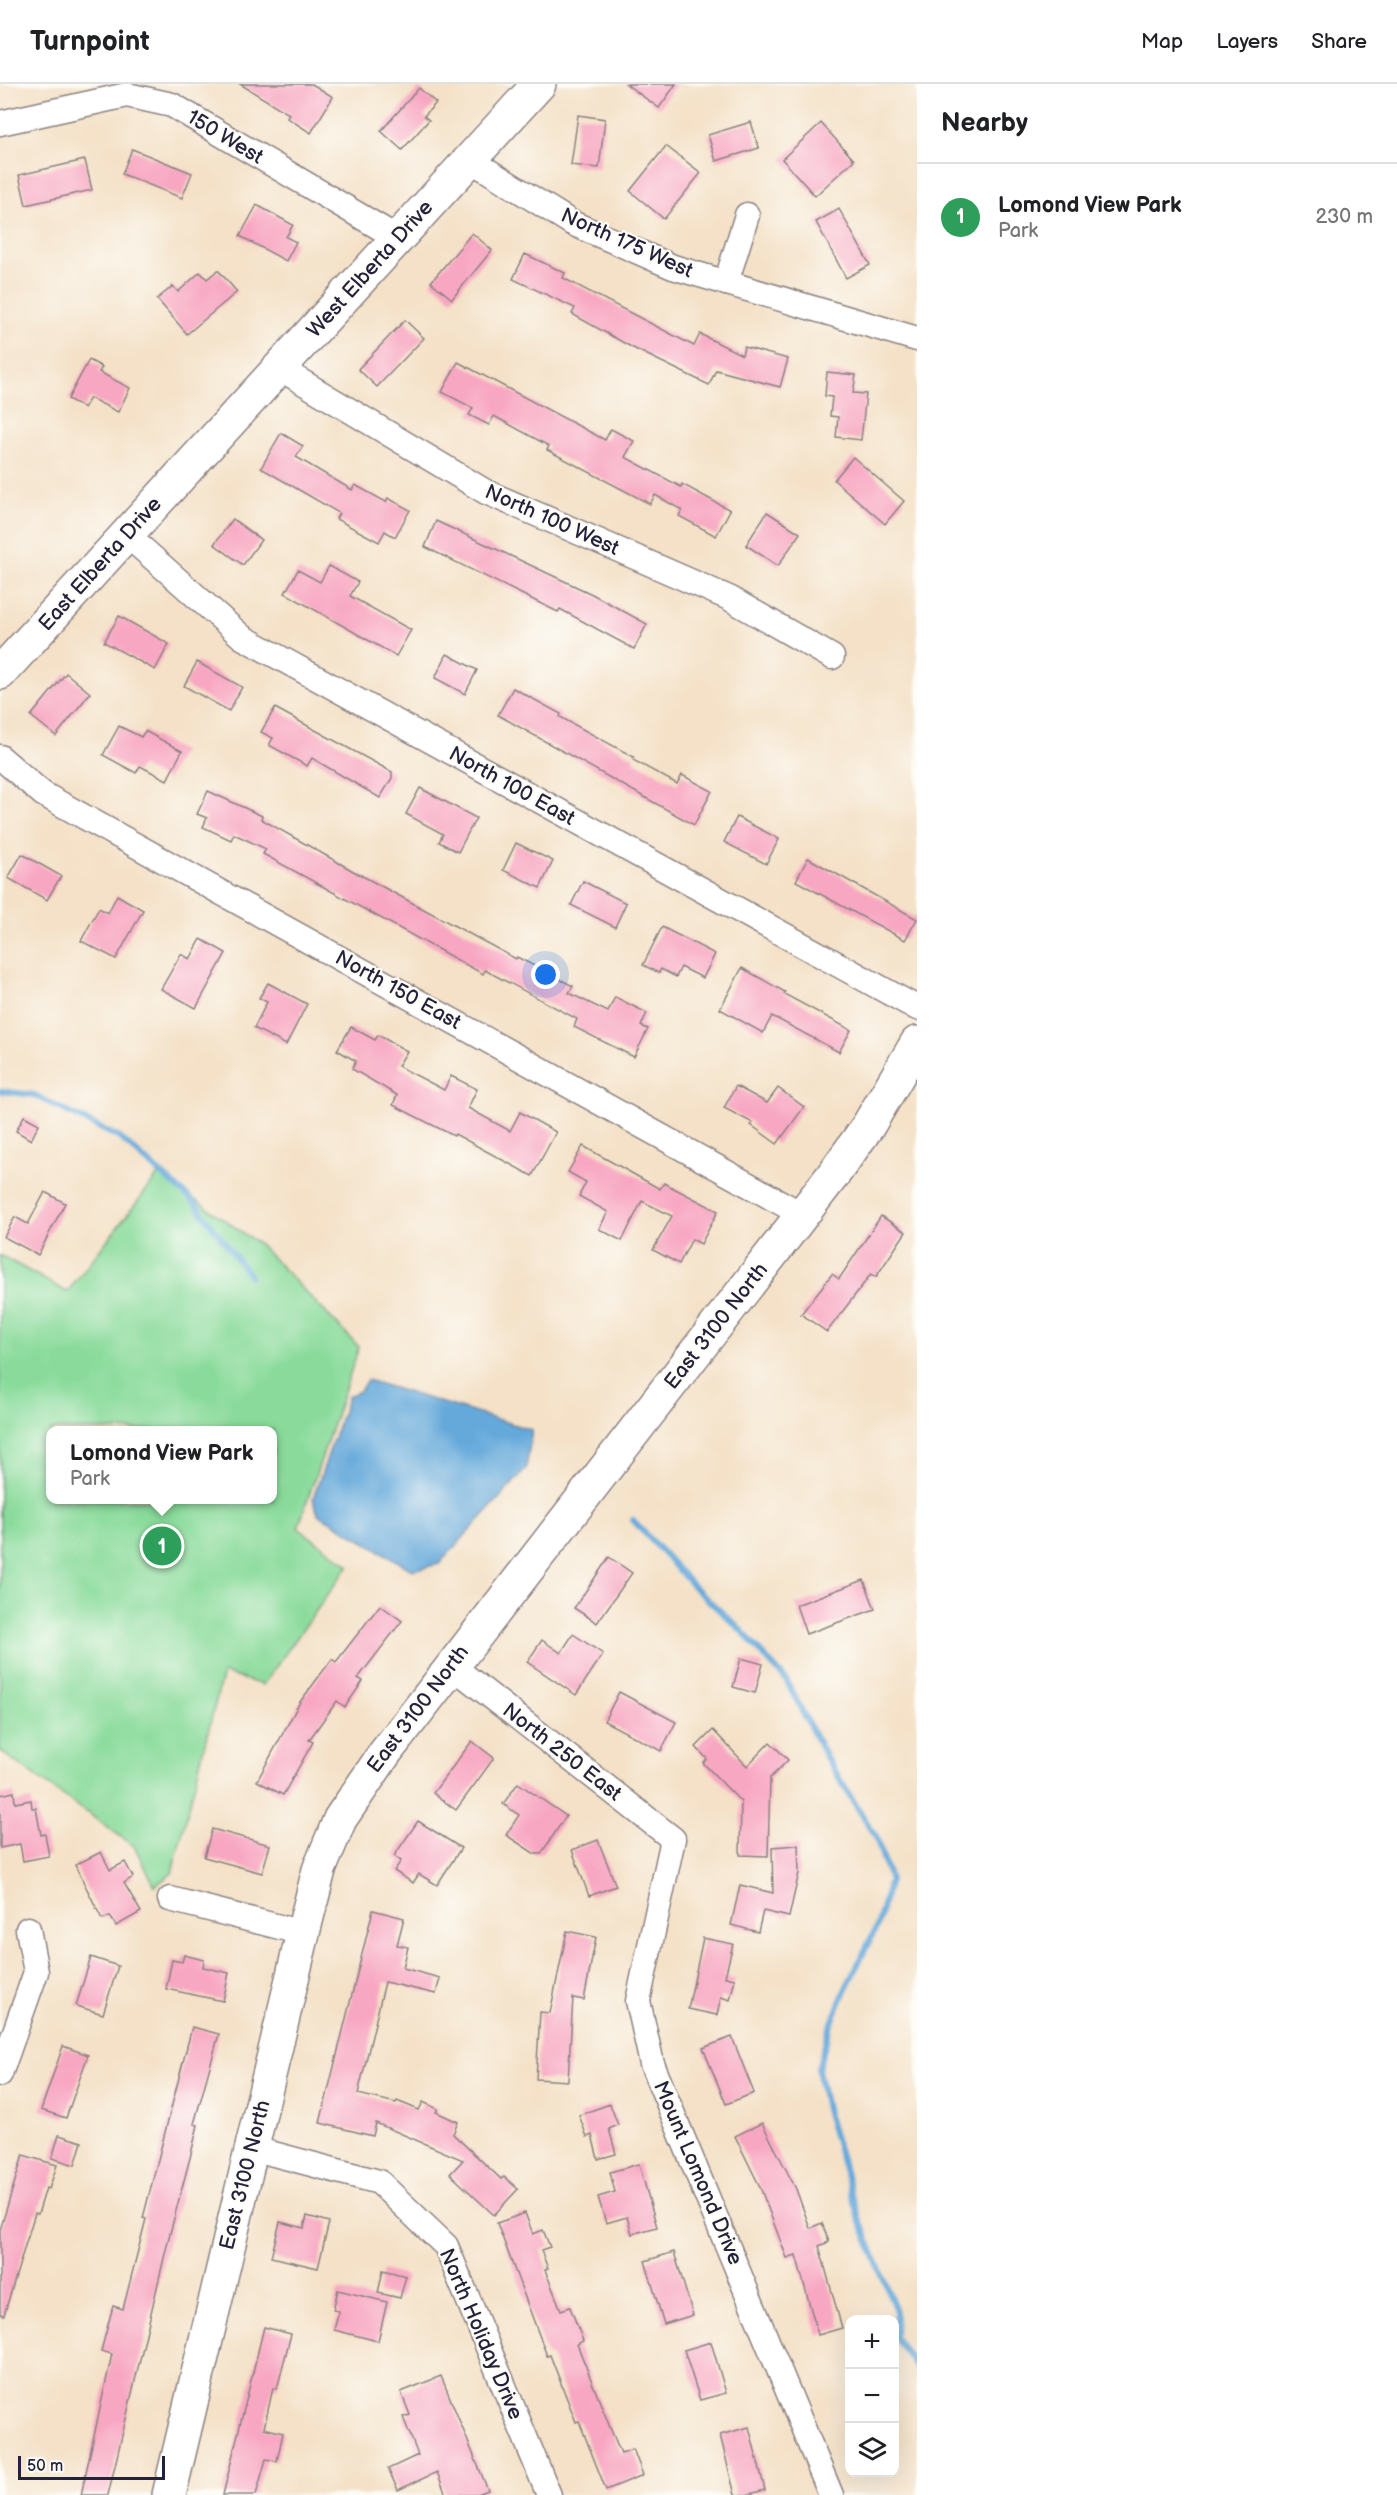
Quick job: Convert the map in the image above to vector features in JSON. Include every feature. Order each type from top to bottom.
[{"type":"street","name":"West Elberta Drive","points":[[200,454],[539,84]]},
{"type":"street","name":"150 West","points":[[0,123],[127,95],[172,105],[399,239]]},
{"type":"street","name":"North 175 West","points":[[469,159],[572,223],[673,267],[917,339]]},
{"type":"street","points":[[726,283],[747,215]]},
{"type":"street","name":"North 100 West","points":[[279,368],[486,492],[729,598],[832,657]]},
{"type":"street","name":"East Elberta Drive","points":[[0,674],[200,454]]},
{"type":"street","name":"North 100 East","points":[[127,535],[242,637],[917,1008]]},
{"type":"street","name":"North 150 East","points":[[0,757],[43,794],[803,1215]]},
{"type":"street","name":"East 3100 North","points":[[168,2495],[303,1933],[320,1870],[340,1819],[385,1752],[451,1665],[803,1215],[868,1126],[917,1043]]},
{"type":"street","name":"North 250 East","points":[[451,1665],[673,1839]]},
{"type":"street","name":"Mount Lomond Drive","points":[[673,1839],[638,2001],[652,2064],[831,2495]]},
{"type":"street","points":[[170,1899],[303,1933]]},
{"type":"street","points":[[0,2074],[36,1972],[28,1929]]},
{"type":"street","name":"North Holiday Drive","points":[[251,2148],[379,2182],[446,2246],[549,2495]]},
{"type":"green space","points":[[159,1174],[259,1244],[359,1347],[298,1528],[349,1565],[263,1685],[223,1673],[172,1873],[155,1886],[134,1846],[0,1751],[0,1255],[67,1292]]},
{"type":"water","points":[[367,1380],[532,1430],[526,1469],[439,1564],[412,1570],[318,1514],[313,1499],[348,1396],[360,1391]]},
{"type":"building","points":[[240,84],[312,84],[333,97],[311,133],[287,118],[289,114]]},
{"type":"building","points":[[626,84],[676,84],[659,108]]},
{"type":"building","points":[[419,88],[436,103],[424,116],[429,120],[402,150],[381,131]]},
{"type":"building","points":[[578,115],[605,119],[599,168],[571,165]]},
{"type":"building","points":[[751,122],[759,148],[716,161],[708,135]]},
{"type":"building","points":[[821,123],[854,160],[815,196],[782,159]]},
{"type":"building","points":[[666,146],[701,173],[664,219],[630,191]]},
{"type":"building","points":[[132,149],[192,173],[182,198],[122,174]]},
{"type":"building","points":[[85,160],[92,190],[26,205],[19,175]]},
{"type":"building","points":[[257,205],[293,225],[286,237],[296,242],[286,261],[240,236]]},
{"type":"building","points":[[839,209],[870,265],[846,278],[816,222]]},
{"type":"building","points":[[472,233],[492,250],[452,299],[431,282]]},
{"type":"building","points":[[525,254],[565,273],[563,278],[694,346],[700,334],[742,355],[744,347],[788,359],[780,387],[716,370],[709,385],[633,348],[572,314],[575,308],[513,279]]},
{"type":"building","points":[[218,270],[237,292],[187,334],[157,299],[173,286],[178,292],[200,272],[207,279]]},
{"type":"building","points":[[405,320],[424,338],[377,387],[358,369]]},
{"type":"building","points":[[89,360],[102,367],[99,372],[130,388],[118,412],[90,398],[84,408],[68,399]]},
{"type":"building","points":[[458,362],[605,440],[611,429],[634,441],[625,457],[730,510],[716,536],[679,516],[682,510],[655,495],[650,504],[547,450],[549,446],[494,416],[489,425],[469,415],[473,408],[442,392]]},
{"type":"building","points":[[827,372],[856,375],[853,393],[866,394],[861,440],[836,437],[838,417],[830,416],[832,397],[825,396]]},
{"type":"building","points":[[281,433],[303,446],[296,457],[352,490],[355,485],[386,502],[388,498],[410,510],[395,537],[385,531],[379,542],[336,519],[339,513],[261,468]]},
{"type":"building","points":[[853,457],[904,501],[885,524],[834,480]]},
{"type":"building","points":[[767,512],[800,533],[778,566],[746,545]]},
{"type":"building","points":[[233,519],[261,540],[243,565],[214,544]]},
{"type":"building","points":[[436,521],[592,594],[647,624],[634,649],[560,609],[558,612],[425,547]]},
{"type":"building","points":[[329,566],[358,582],[350,596],[411,630],[396,656],[285,593],[298,570],[320,582]]},
{"type":"building","points":[[119,616],[169,644],[155,670],[104,642]]},
{"type":"building","points":[[447,654],[477,670],[465,694],[435,678]]},
{"type":"building","points":[[197,662],[242,687],[229,711],[184,686]]},
{"type":"building","points":[[66,673],[90,693],[56,736],[31,716]]},
{"type":"building","points":[[513,688],[561,714],[560,717],[634,757],[633,760],[677,784],[682,775],[712,791],[694,825],[498,715]]},
{"type":"building","points":[[275,708],[392,772],[392,778],[380,798],[312,758],[307,766],[269,745],[273,738],[261,732]]},
{"type":"building","points":[[119,726],[141,737],[145,731],[182,751],[167,780],[140,766],[136,773],[103,755]]},
{"type":"building","points":[[420,788],[476,818],[458,852],[439,842],[443,834],[406,814]]},
{"type":"building","points":[[208,791],[262,816],[261,819],[355,872],[516,959],[517,957],[573,986],[569,993],[608,1012],[615,997],[647,1013],[641,1026],[648,1029],[634,1057],[574,1027],[577,1019],[485,970],[483,974],[263,854],[266,849],[234,834],[231,840],[203,827],[207,818],[197,814]]},
{"type":"building","points":[[737,817],[779,839],[766,864],[724,842]]},
{"type":"building","points":[[516,843],[553,861],[540,888],[503,870]]},
{"type":"building","points":[[22,854],[61,876],[47,900],[8,878]]},
{"type":"building","points":[[808,858],[917,919],[905,940],[796,881]]},
{"type":"building","points":[[583,881],[626,903],[615,927],[571,905]]},
{"type":"building","points":[[117,895],[143,910],[116,959],[81,941],[99,908],[108,913]]},
{"type":"building","points":[[662,927],[715,954],[703,978],[681,967],[676,977],[661,969],[659,973],[643,965]]},
{"type":"building","points":[[201,939],[226,953],[196,1008],[161,989],[181,954],[190,959]]},
{"type":"building","points":[[742,968],[785,992],[784,994],[851,1030],[839,1052],[772,1016],[763,1033],[720,1009]]},
{"type":"building","points":[[268,983],[307,1004],[286,1045],[254,1028],[267,1002],[259,998]]},
{"type":"building","points":[[351,1027],[375,1040],[378,1035],[407,1051],[398,1066],[444,1090],[451,1076],[477,1089],[468,1108],[510,1131],[520,1112],[556,1132],[532,1176],[455,1134],[454,1136],[393,1105],[397,1095],[352,1069],[356,1061],[337,1050]]},
{"type":"building","points":[[736,1086],[767,1103],[778,1088],[804,1107],[777,1144],[751,1125],[753,1123],[724,1108]]},
{"type":"building","points":[[24,1116],[39,1124],[31,1140],[16,1131]]},
{"type":"building","points":[[583,1146],[660,1189],[664,1183],[718,1211],[701,1244],[692,1239],[679,1264],[653,1250],[672,1216],[642,1201],[622,1241],[599,1229],[608,1212],[579,1196],[586,1182],[568,1172]]},
{"type":"building","points":[[45,1192],[65,1203],[38,1255],[4,1237],[15,1217],[28,1224]]},
{"type":"building","points":[[881,1216],[906,1232],[876,1277],[871,1274],[827,1332],[801,1314],[832,1274],[839,1279]]},
{"type":"building","points":[[609,1557],[632,1573],[597,1623],[574,1608]]},
{"type":"building","points":[[864,1580],[875,1609],[806,1634],[796,1605]]},
{"type":"building","points":[[380,1605],[402,1621],[358,1678],[363,1681],[345,1707],[337,1701],[309,1740],[313,1742],[283,1795],[257,1781],[300,1702],[332,1659],[336,1662]]},
{"type":"building","points":[[573,1634],[603,1654],[576,1695],[527,1662],[542,1640],[561,1653]]},
{"type":"building","points":[[741,1658],[763,1664],[755,1693],[733,1687]]},
{"type":"building","points":[[619,1692],[676,1722],[661,1751],[604,1721]]},
{"type":"building","points":[[713,1730],[747,1766],[770,1742],[788,1760],[770,1778],[768,1856],[740,1855],[741,1802],[703,1763],[707,1759],[696,1747]]},
{"type":"building","points":[[472,1741],[494,1758],[456,1810],[433,1793]]},
{"type":"building","points":[[518,1783],[566,1816],[541,1854],[535,1854],[506,1835],[519,1815],[503,1804]]},
{"type":"building","points":[[14,1792],[15,1803],[31,1800],[32,1808],[36,1808],[41,1835],[45,1834],[49,1856],[23,1861],[20,1844],[0,1848],[0,1795]]},
{"type":"building","points":[[418,1821],[461,1848],[437,1885],[419,1874],[413,1883],[394,1871],[401,1861],[394,1856]]},
{"type":"building","points":[[212,1829],[270,1845],[262,1873],[204,1857]]},
{"type":"building","points":[[598,1840],[616,1886],[589,1896],[572,1850]]},
{"type":"building","points":[[798,1845],[799,1873],[789,1917],[763,1911],[758,1932],[731,1925],[740,1885],[773,1893],[772,1847]]},
{"type":"building","points":[[101,1852],[110,1870],[125,1862],[133,1877],[124,1883],[141,1912],[116,1926],[110,1916],[102,1919],[75,1865]]},
{"type":"building","points":[[373,1910],[404,1918],[397,1945],[408,1947],[403,1968],[440,1978],[436,1994],[385,1982],[358,2094],[396,2103],[397,2101],[419,2110],[423,2102],[438,2109],[436,2112],[458,2122],[453,2134],[501,2179],[504,2177],[518,2189],[494,2215],[450,2174],[463,2160],[376,2123],[373,2136],[320,2123]]},
{"type":"building","points":[[567,1931],[596,1937],[584,2000],[573,1998],[568,2081],[536,2079],[540,2012],[550,2013]]},
{"type":"building","points":[[703,1938],[733,1944],[725,1977],[735,1979],[730,2000],[721,1997],[717,2015],[688,2009]]},
{"type":"building","points":[[184,1955],[204,1960],[203,1967],[229,1973],[223,2001],[166,1989],[172,1960],[182,1962]]},
{"type":"building","points":[[91,1957],[118,1966],[103,2014],[76,2006]]},
{"type":"building","points":[[192,2027],[219,2034],[194,2124],[198,2125],[108,2495],[81,2495],[112,2354],[101,2351],[113,2306],[123,2309],[146,2219],[143,2218]]},
{"type":"building","points":[[732,2037],[754,2093],[726,2104],[703,2048]]},
{"type":"building","points":[[63,2046],[88,2055],[66,2118],[41,2110]]},
{"type":"building","points":[[610,2104],[618,2125],[609,2129],[616,2154],[598,2159],[592,2135],[587,2137],[579,2115]]},
{"type":"building","points":[[762,2123],[796,2189],[810,2228],[822,2223],[829,2242],[819,2246],[842,2328],[818,2335],[796,2255],[787,2258],[760,2187],[735,2136]]},
{"type":"building","points":[[59,2135],[82,2142],[75,2165],[52,2158]]},
{"type":"building","points":[[23,2155],[57,2165],[49,2189],[46,2188],[38,2214],[35,2213],[4,2315],[0,2314],[0,2230]]},
{"type":"building","points":[[639,2164],[657,2227],[632,2234],[627,2217],[606,2223],[598,2197],[615,2192],[610,2172]]},
{"type":"building","points":[[525,2213],[533,2234],[543,2230],[550,2247],[541,2250],[548,2269],[545,2270],[561,2310],[570,2307],[583,2341],[577,2344],[621,2453],[633,2449],[643,2475],[606,2490],[550,2355],[547,2356],[497,2223]]},
{"type":"building","points":[[307,2216],[329,2222],[318,2268],[271,2257],[280,2222],[304,2228]]},
{"type":"building","points":[[674,2252],[693,2315],[664,2324],[645,2261]]},
{"type":"building","points":[[383,2270],[406,2276],[400,2298],[378,2293]]},
{"type":"building","points":[[338,2290],[387,2302],[378,2341],[334,2330],[339,2311],[333,2310]]},
{"type":"building","points":[[264,2327],[291,2334],[277,2389],[273,2388],[264,2428],[283,2433],[277,2461],[266,2459],[256,2495],[223,2495]]},
{"type":"building","points":[[711,2342],[726,2393],[700,2400],[684,2350]]},
{"type":"building","points":[[441,2376],[488,2490],[475,2495],[446,2495],[437,2472],[398,2490],[388,2469],[418,2455],[403,2417],[410,2415],[401,2392]]},
{"type":"building","points":[[749,2427],[765,2490],[746,2495],[735,2495],[720,2435]]},
{"type":"waterway","points":[[0,1091],[34,1095],[120,1138],[194,1202],[250,1276]]},
{"type":"waterway","points":[[633,1520],[695,1588],[740,1629],[786,1680],[827,1759],[876,1837],[890,1880],[878,1924],[845,1990],[829,2030],[818,2069],[826,2109],[858,2215],[896,2311],[895,2338],[917,2367]]},
{"type":"place","name":"Lomond View Park","points":[[162,1546]]}]
